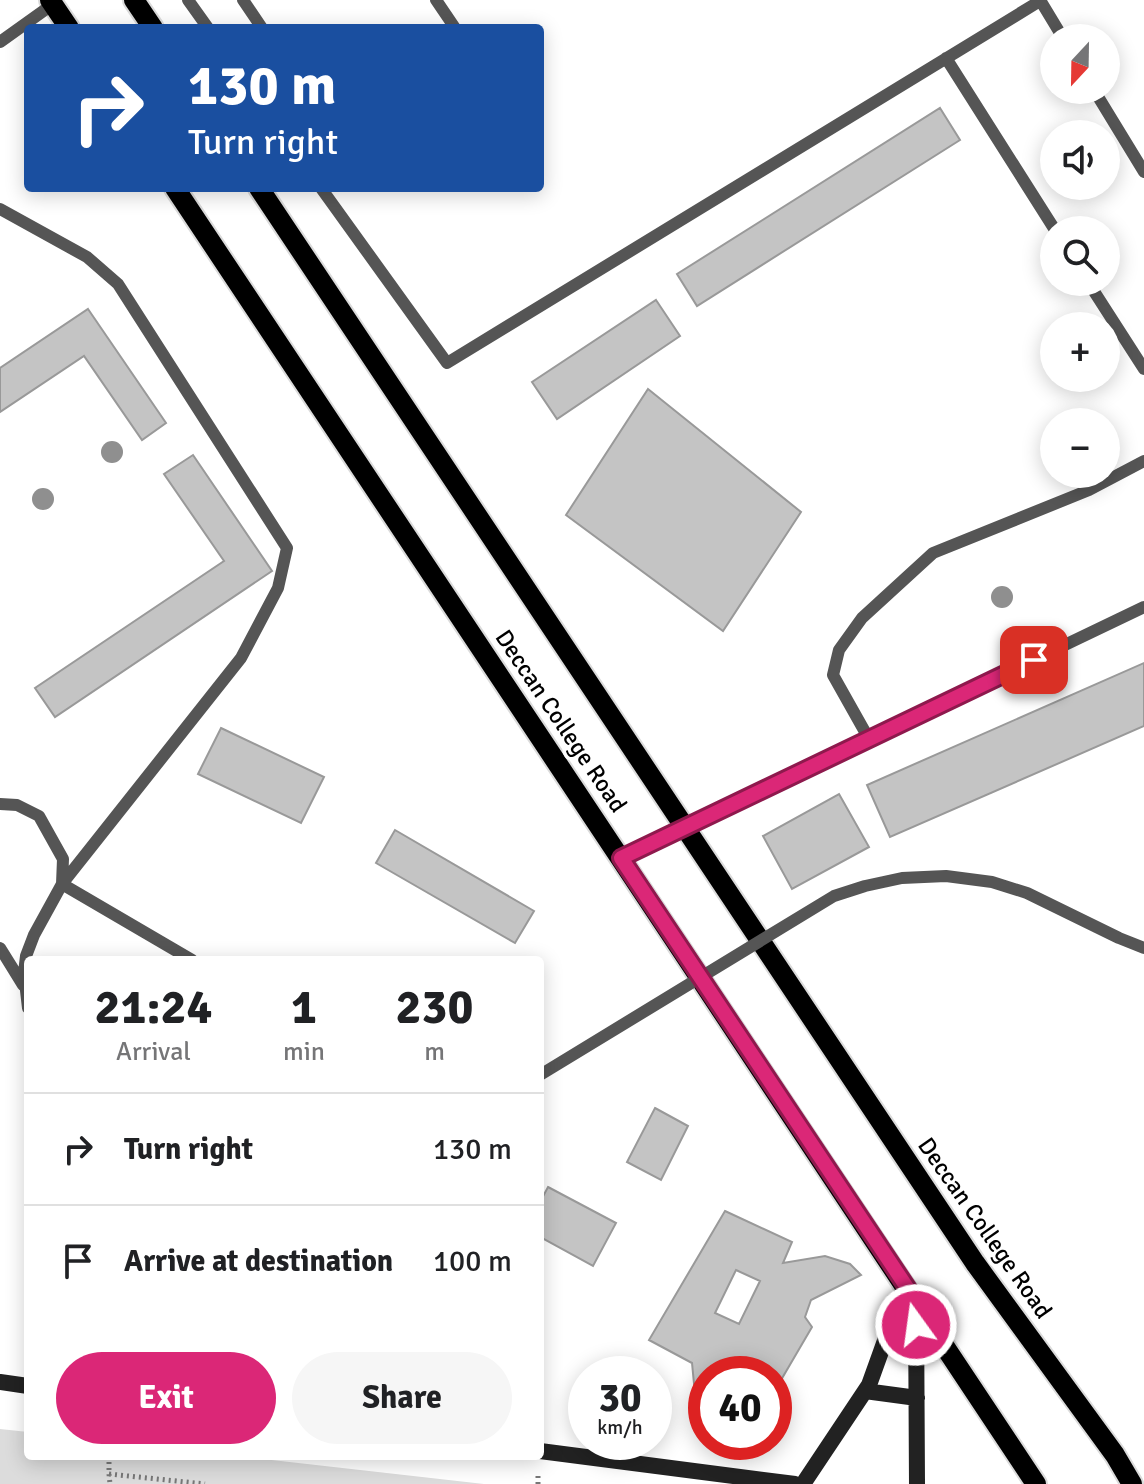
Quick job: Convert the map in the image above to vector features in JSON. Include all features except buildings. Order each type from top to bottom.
[{"type":"main road","points":[[134,0],[150,24]]},
{"type":"main road","points":[[51,2],[66,24]]},
{"type":"main road","name":"Deccan College Road","points":[[178,192],[1036,1484]]},
{"type":"main road","name":"Deccan College Road","points":[[262,192],[975,1263],[1115,1455],[1132,1484]]},
{"type":"street","points":[[803,1484],[869,1385],[910,1293]]},
{"type":"street","points":[[910,1293],[917,1398],[917,1484]]},
{"type":"street","points":[[0,1382],[24,1385]]},
{"type":"street","points":[[865,1391],[917,1398]]},
{"type":"street","points":[[544,1452],[795,1484]]},
{"type":"lane","points":[[188,0],[205,24]]},
{"type":"lane","points":[[243,0],[259,24]]},
{"type":"lane","points":[[436,0],[452,24]]},
{"type":"lane","points":[[324,192],[447,363],[1040,0],[1055,24]]},
{"type":"lane","points":[[0,42],[51,2]]},
{"type":"lane","points":[[946,58],[1046,216]]},
{"type":"lane","points":[[1103,104],[1144,172]]},
{"type":"lane","points":[[0,209],[87,257],[118,284],[287,548],[278,588],[241,658],[62,884],[26,956]]},
{"type":"lane","points":[[1097,296],[1144,369]]},
{"type":"lane","points":[[869,739],[833,675],[839,650],[862,618],[933,553],[1089,490],[1144,461]]},
{"type":"lane","points":[[621,858],[1144,607]]},
{"type":"lane","points":[[0,804],[17,805],[39,816],[63,859],[62,884]]},
{"type":"lane","points":[[544,1073],[834,896],[902,878],[946,876],[992,882],[1027,893],[1144,948]]},
{"type":"lane","points":[[62,884],[185,956]]},
{"type":"lane","points":[[0,948],[24,994]]},
{"type":"path","points":[[109,1460],[110,1484]]},
{"type":"path","points":[[109,1474],[205,1484]]},
{"type":"shaded area","points":[[0,1429],[24,1432],[24,1460],[272,1460],[484,1484],[0,1484]]},
{"type":"route","points":[[916,1325],[916,1301],[621,858],[1034,660]]}]
